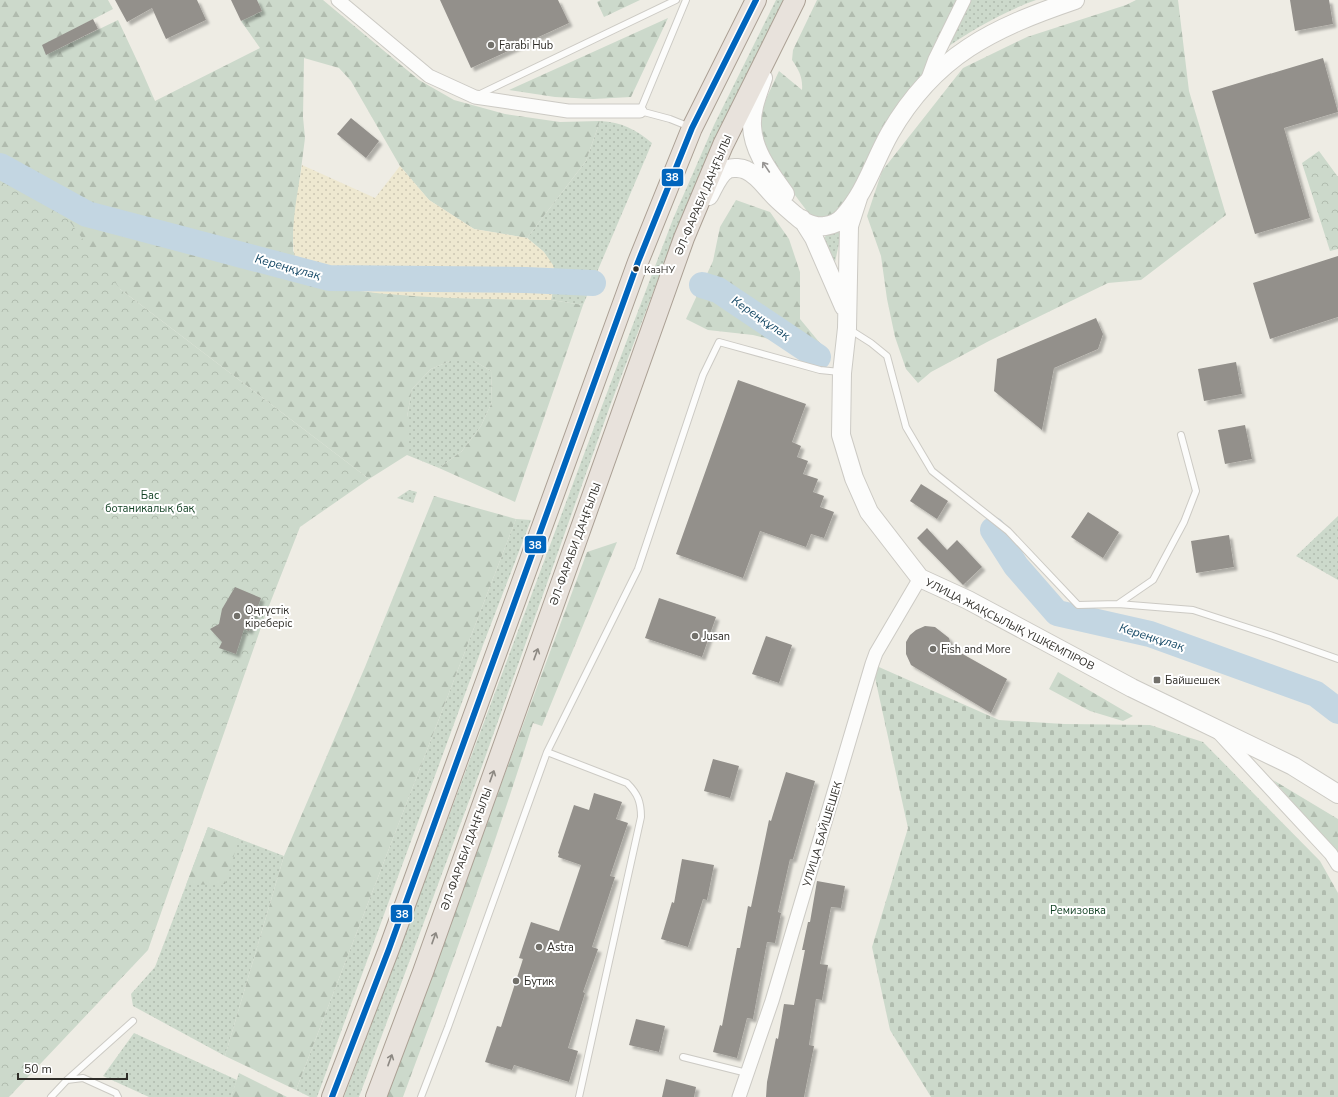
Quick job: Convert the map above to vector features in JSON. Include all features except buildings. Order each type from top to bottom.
[{"type":"main road","points":[[332,1097],[392,941],[638,262],[692,128],[756,0]]},
{"type":"main road","name":"ӘЛ-ФАРАБИ ДАҢҒЫЛЫ","points":[[376,1097],[428,957],[684,238],[723,145],[795,0]]},
{"type":"street","points":[[338,0],[430,76],[475,97],[568,111],[640,111]]},
{"type":"street","points":[[926,83],[935,59],[964,0]]},
{"type":"street","points":[[847,321],[849,226],[858,198],[890,133],[914,97],[946,64],[968,47],[992,33],[1038,13],[1075,0]]},
{"type":"street","name":"УЛИЦА ЖАҚСЫЛЫҚ ҮШКЕМПІРОВ","points":[[777,37],[756,101],[752,126],[754,141],[763,162],[816,241],[847,321],[842,372],[842,435],[854,478],[869,512],[920,578],[968,600],[1132,688],[1293,766],[1338,794]]},
{"type":"street","points":[[684,238],[721,175],[733,168],[746,170],[754,176],[776,198],[804,222],[819,227],[833,225]]},
{"type":"street","points":[[816,241],[843,217],[858,198]]},
{"type":"street","name":"УЛИЦА БАЙШЕШЕК","points":[[739,1097],[772,1001],[872,664],[876,653],[920,578]]},
{"type":"street","points":[[1215,729],[1331,854],[1338,865]]},
{"type":"lane","points":[[475,97],[676,0]]},
{"type":"lane","points":[[686,0],[640,111],[670,119],[692,128]]},
{"type":"lane","points":[[847,321],[887,356],[906,427],[932,471],[1008,531],[1078,605],[1118,604],[1193,610],[1338,659]]},
{"type":"lane","points":[[421,1097],[448,1027],[547,752],[638,569],[703,375],[719,342],[820,370],[842,372]]},
{"type":"lane","points":[[1118,604],[1153,580],[1184,522],[1196,491],[1181,435]]},
{"type":"lane","points":[[547,752],[627,783],[636,792],[641,804],[642,817],[579,1097]]},
{"type":"lane","points":[[51,1097],[67,1080],[133,1021]]},
{"type":"lane","points":[[683,1056],[748,1073]]},
{"type":"lane","points":[[67,1080],[83,1078],[116,1093],[118,1097]]},
{"type":"green space","points":[[0,0],[108,0],[113,9],[53,40],[58,49],[118,20],[155,101],[260,48],[241,21],[262,11],[257,0],[323,0],[419,80],[454,100],[505,114],[560,122],[600,121],[586,161],[527,238],[474,229],[429,200],[400,166],[351,81],[339,68],[304,58],[303,117],[305,138],[293,232],[293,251],[318,285],[379,293],[458,298],[551,300],[583,305],[515,502],[439,468],[462,451],[481,426],[492,402],[491,371],[474,361],[450,361],[431,369],[412,389],[407,417],[407,455],[369,479],[120,289],[0,254]]},
{"type":"green space","points":[[601,0],[640,0],[604,17],[597,2]]},
{"type":"green space","points":[[776,0],[786,0],[680,221],[610,406],[482,766],[359,1097],[344,1097],[673,219],[714,125]]},
{"type":"green space","points":[[817,0],[964,0],[947,37],[843,217],[814,219],[782,176],[757,128],[766,99],[779,71],[802,90],[800,74],[792,60],[793,50]]},
{"type":"green space","points":[[968,0],[1036,0],[988,22],[943,50]]},
{"type":"green space","points":[[1136,0],[1178,0],[1189,91],[1226,215],[1141,280],[1108,283],[989,341],[931,372],[918,383],[906,369],[895,337],[887,299],[881,256],[867,216],[882,171],[963,68],[1027,37],[1126,5]]},
{"type":"green space","points":[[668,18],[631,97],[593,99],[555,97],[509,90]]},
{"type":"green space","points":[[600,121],[628,127],[652,143],[583,305],[551,300],[556,277],[544,252],[527,238],[586,161]]},
{"type":"green space","points":[[1319,151],[1338,177],[1338,249],[1330,251],[1302,163]]},
{"type":"green space","name":"Бас ботаникалық бақ","points":[[0,158],[38,179],[120,289],[369,479],[300,527],[265,616],[148,950],[9,1097],[0,1097]]},
{"type":"green space","points":[[736,200],[770,212],[789,239],[800,272],[800,319],[829,354],[753,335],[708,330],[686,319],[713,261],[720,227]]},
{"type":"green space","points":[[843,225],[835,262],[823,239],[831,230]]},
{"type":"green space","points":[[450,361],[474,361],[491,371],[492,402],[481,426],[462,451],[439,468],[407,455],[407,417],[412,389],[431,369]]},
{"type":"green space","points":[[409,490],[417,492],[413,503],[397,498]]},
{"type":"green space","points":[[434,496],[516,519],[296,1090],[225,1056],[284,856],[365,667]]},
{"type":"green space","points":[[1338,516],[1338,580],[1296,556]]},
{"type":"green space","points":[[516,519],[531,520],[483,645],[317,1097],[310,1097],[296,1090]]},
{"type":"green space","points":[[617,542],[542,726],[533,723],[471,911],[403,1097],[384,1097],[587,552]]},
{"type":"green space","name":"Ремизовка","points":[[872,664],[999,720],[1064,724],[1150,725],[1203,742],[1320,861],[1338,893],[1338,1097],[931,1097],[890,1030],[872,947],[908,828]]},
{"type":"green space","points":[[1058,672],[1133,716],[1123,721],[1090,711],[1049,689]]},
{"type":"green space","points":[[1273,780],[1338,819],[1338,855],[1335,850]]},
{"type":"green space","points":[[208,827],[284,856],[225,1056],[133,1006],[131,994],[155,967]]},
{"type":"green space","points":[[208,827],[239,839],[225,884],[186,885]]},
{"type":"green space","points":[[134,1033],[237,1080],[231,1097],[149,1097],[103,1076]]},
{"type":"green space","points":[[239,1073],[287,1097],[231,1097]]},
{"type":"sand","points":[[302,165],[375,198],[400,166],[429,200],[474,229],[527,238],[544,252],[553,265],[556,276],[551,300],[407,296],[333,288],[318,285],[309,281],[299,269],[295,259],[293,247],[294,218]]},
{"type":"waterway","name":"Кереңқұлақ","points":[[0,166],[87,214],[329,278],[526,280],[593,283]]},
{"type":"waterway","name":"Кереңқұлақ","points":[[702,285],[718,290],[818,357]]},
{"type":"waterway","name":"Кереңқұлақ","points":[[993,530],[1016,566],[1057,613],[1150,634],[1316,694],[1338,711]]},
{"type":"transit line","name":"38","points":[[332,1097],[389,949],[638,262],[692,128],[756,0]]},
{"type":"place","name":"Farabi Hub","points":[[491,45]]},
{"type":"place","name":"КазНУ","points":[[636,269]]},
{"type":"place","name":"Оңтүстік кіреберіс","points":[[237,616]]},
{"type":"place","name":"Jusan","points":[[695,636]]},
{"type":"place","name":"Fish and More","points":[[933,649]]},
{"type":"place","name":"Байшешек","points":[[1157,680]]},
{"type":"place","name":"Astra","points":[[539,947]]},
{"type":"place","name":"Бутик","points":[[516,981]]}]
